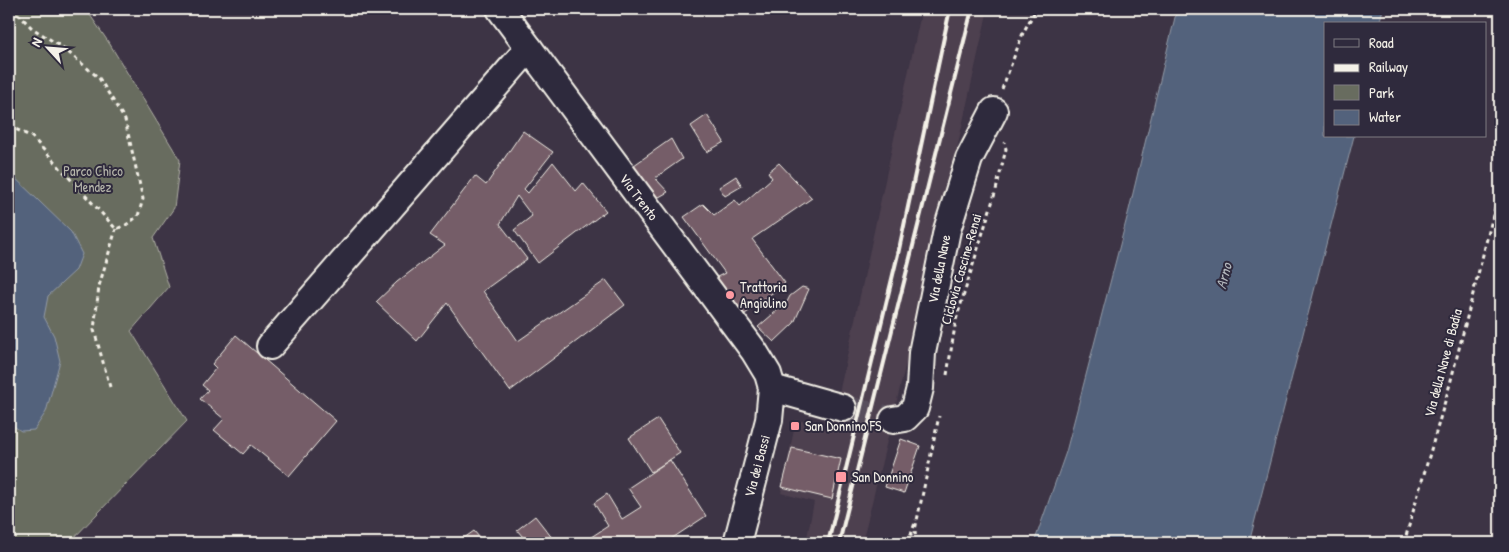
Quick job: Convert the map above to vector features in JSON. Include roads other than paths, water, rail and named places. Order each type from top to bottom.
[{"type":"street","name":"Via Trento","points":[[500,9],[754,351],[768,374],[772,388]]},
{"type":"street","points":[[270,346],[529,48]]},
{"type":"street","name":"Via della Nave","points":[[893,420],[905,418],[915,408],[920,388],[922,353],[947,230],[969,159],[994,111]]},
{"type":"street","points":[[772,388],[843,408]]},
{"type":"street","name":"Via dei Bassi","points":[[737,543],[769,420],[772,388]]},
{"type":"water","name":"Arno","points":[[1177,9],[1383,9],[1380,22],[1324,22],[1324,138],[1353,138],[1249,543],[1034,543],[1066,452],[1129,210]]},
{"type":"water","points":[[9,172],[71,232],[82,254],[76,270],[48,296],[44,317],[54,336],[60,361],[46,412],[34,430],[21,431],[9,423]]},
{"type":"tunnel","points":[[843,408],[893,420]]},
{"type":"railway","points":[[828,543],[898,254],[950,9]]},
{"type":"railway","points":[[839,543],[972,9]]},
{"type":"place","name":"Trattoria Angiolino","points":[[730,295]]},
{"type":"place","name":"San Donnino FS","points":[[795,426]]},
{"type":"place","name":"San Donnino","points":[[841,477]]},
{"type":"park label","name":"Parco Chico Mendez","points":[[93,180]]}]
